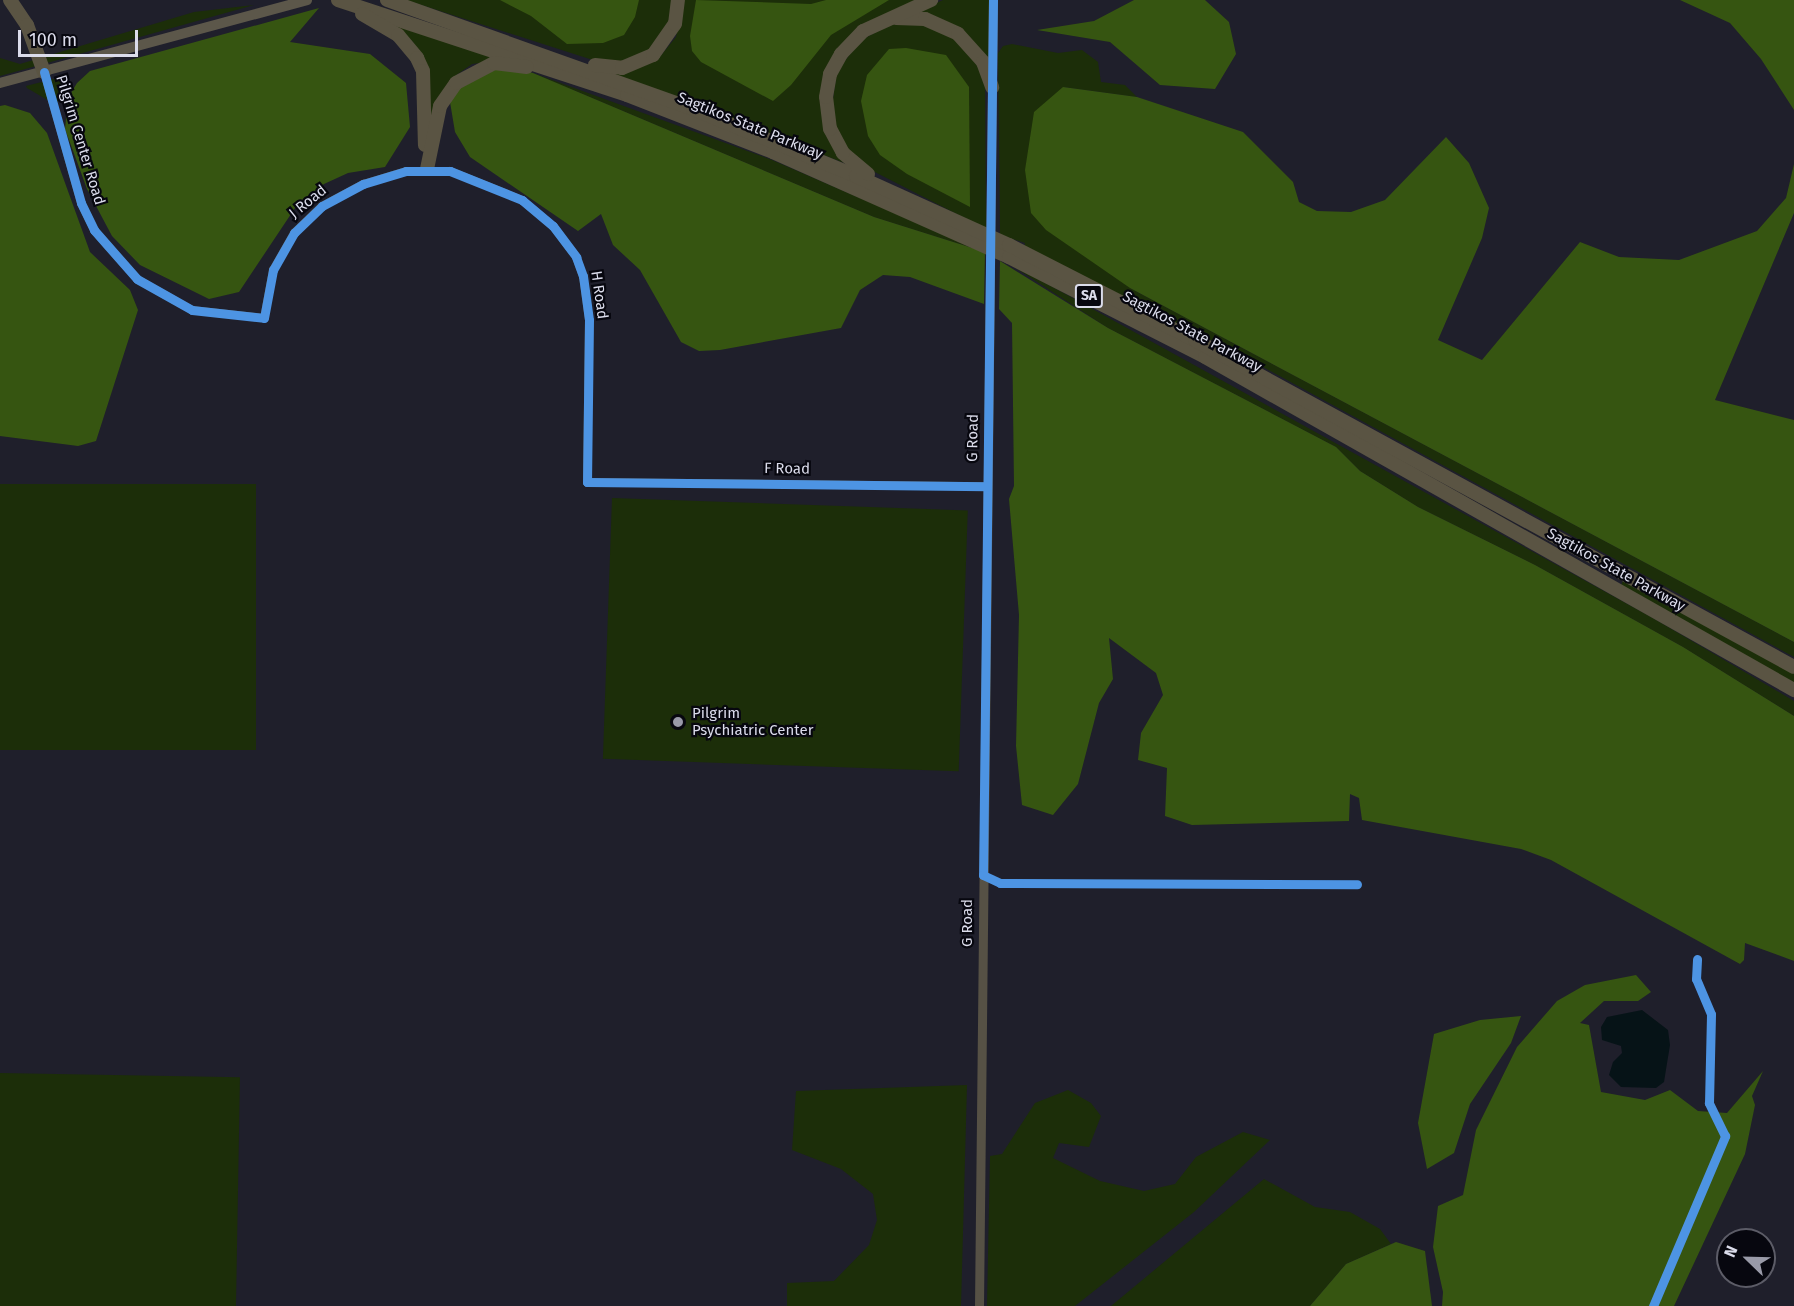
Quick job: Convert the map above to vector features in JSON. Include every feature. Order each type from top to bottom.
[{"type":"highway","points":[[10,0],[33,38],[44,72]]},
{"type":"highway","points":[[329,0],[385,25],[417,58],[423,71],[428,169]]},
{"type":"highway","name":"Sagtikos State Parkway","points":[[338,0],[627,95],[841,181],[1088,296],[1233,373],[1794,690]]},
{"type":"highway","name":"Sagtikos State Parkway","points":[[387,0],[531,49],[693,109],[897,194],[1134,308],[1794,667]]},
{"type":"highway","points":[[531,49],[606,68],[630,67],[653,55],[666,42],[675,24],[678,0]]},
{"type":"highway","points":[[897,194],[843,153],[830,129],[826,109],[827,86],[841,54],[863,31],[931,0]]},
{"type":"highway","points":[[891,18],[925,19],[958,34],[983,62],[992,87]]},
{"type":"highway","points":[[428,169],[440,106],[456,83],[481,67],[494,63],[522,66],[627,95]]},
{"type":"main road","points":[[0,83],[307,0]]},
{"type":"street","name":"G Road","points":[[979,1306],[993,0]]},
{"type":"street","name":"Pilgrim Center Road","points":[[44,72],[81,203],[94,230],[114,255],[161,295],[192,310],[264,318]]},
{"type":"street","name":"J Road","points":[[264,318],[273,270],[307,219],[363,184],[406,171],[428,169]]},
{"type":"street","name":"H Road","points":[[428,169],[471,178],[522,200],[552,226],[576,257],[583,276],[589,320],[587,482]]},
{"type":"street","name":"F Road","points":[[587,482],[987,486]]},
{"type":"green space","points":[[406,0],[673,0],[668,33],[651,52],[626,63],[599,62]]},
{"type":"green space","points":[[500,0],[639,0],[635,17],[624,35],[603,43],[567,44],[531,16]]},
{"type":"green space","points":[[683,0],[922,0],[853,34],[823,87],[847,164],[613,74],[658,59],[676,37]]},
{"type":"green space","points":[[696,0],[811,4],[826,0],[889,0],[831,35],[791,85],[773,101],[701,62],[692,51],[690,36]]},
{"type":"green space","points":[[943,0],[989,0],[989,59],[965,33],[916,12]]},
{"type":"green space","points":[[1134,0],[1205,0],[1229,22],[1236,54],[1215,89],[1160,85],[1110,42],[1037,30],[1094,21]]},
{"type":"green space","points":[[1680,0],[1794,0],[1794,110],[1761,59],[1730,23]]},
{"type":"green space","points":[[254,5],[0,76],[0,58],[20,64],[194,12]]},
{"type":"green space","points":[[319,8],[290,42],[370,54],[406,83],[410,127],[385,167],[348,173],[324,184],[295,208],[239,292],[209,299],[140,265],[112,236],[87,189],[65,129],[68,98],[77,83],[90,71]]},
{"type":"green space","points":[[390,22],[510,59],[472,64],[455,76],[429,133],[427,66],[413,42]]},
{"type":"green space","points":[[892,24],[928,24],[953,35],[985,75],[986,229],[867,168],[846,151],[831,113],[837,71],[861,40]]},
{"type":"green space","points":[[1012,44],[1058,53],[1082,50],[1098,62],[1101,82],[1125,85],[1137,97],[1063,87],[1130,288],[1794,642],[1794,657],[1241,355],[1024,247],[1025,243],[1000,235],[998,53],[1003,46]]},
{"type":"green space","points":[[906,48],[946,55],[969,87],[970,207],[907,174],[880,155],[868,136],[861,101],[867,75],[889,49]]},
{"type":"green space","points":[[505,66],[533,73],[874,217],[985,252],[984,304],[910,277],[883,275],[860,290],[841,328],[720,350],[699,351],[681,342],[640,270],[613,245],[601,214],[578,231],[470,157],[455,132],[449,96],[460,84]]},
{"type":"green space","points":[[533,73],[772,160],[985,252],[874,217]]},
{"type":"green space","points":[[69,75],[56,105],[26,86]]},
{"type":"green space","points":[[1063,87],[1137,97],[1243,132],[1293,182],[1299,202],[1317,211],[1351,212],[1385,200],[1446,137],[1469,163],[1489,208],[1482,238],[1438,340],[1482,360],[1580,242],[1619,257],[1679,260],[1757,231],[1786,198],[1794,164],[1794,213],[1715,400],[1794,420],[1794,642],[1130,288],[1046,230],[1031,213],[1025,170],[1034,112]]},
{"type":"green space","points":[[5,105],[30,113],[47,133],[90,252],[130,290],[138,310],[96,441],[78,446],[0,436],[0,106]]},
{"type":"green space","points":[[1000,258],[1651,617],[1794,701],[1794,716],[1683,647],[1535,565],[1418,507],[1360,471],[1336,447],[1108,328]]},
{"type":"green space","points":[[1000,261],[1108,328],[1336,447],[1360,471],[1418,507],[1535,565],[1683,647],[1794,716],[1794,961],[1745,943],[1744,960],[1740,964],[1551,860],[1521,849],[1362,820],[1359,798],[1350,794],[1349,821],[1192,825],[1165,816],[1167,768],[1138,760],[1141,733],[1163,695],[1156,673],[1109,638],[1113,679],[1099,703],[1078,784],[1053,815],[1022,805],[1016,746],[1019,615],[1009,499],[1014,486],[1012,323],[999,309]]},
{"type":"green space","points":[[0,484],[256,484],[256,750],[0,750]]},
{"type":"green space","points":[[612,498],[968,510],[959,771],[603,759]]},
{"type":"green space","points":[[1624,579],[1794,672],[1794,685],[1620,587]]},
{"type":"green space","points":[[1636,975],[1651,992],[1638,1001],[1604,1001],[1580,1023],[1589,1025],[1601,1092],[1645,1100],[1670,1090],[1698,1111],[1727,1113],[1763,1071],[1752,1096],[1755,1105],[1745,1154],[1674,1306],[1442,1306],[1443,1292],[1433,1247],[1438,1206],[1463,1195],[1476,1130],[1517,1047],[1557,1001],[1585,985]]},
{"type":"green space","points":[[1521,1016],[1511,1043],[1470,1104],[1454,1153],[1427,1169],[1418,1123],[1434,1034],[1480,1020]]},
{"type":"green space","points":[[0,1073],[240,1077],[236,1306],[0,1306]]},
{"type":"green space","points":[[967,1085],[961,1306],[787,1306],[787,1283],[834,1281],[869,1245],[877,1220],[873,1194],[841,1169],[792,1150],[796,1091]]},
{"type":"green space","points":[[1068,1090],[1091,1103],[1101,1116],[1089,1147],[1059,1143],[1053,1158],[1100,1181],[1144,1191],[1175,1184],[1196,1157],[1243,1132],[1270,1140],[1194,1212],[1075,1306],[987,1306],[990,1156],[1002,1154],[1035,1103]]},
{"type":"green space","points":[[1264,1179],[1315,1207],[1350,1212],[1380,1229],[1391,1244],[1346,1264],[1310,1306],[1111,1306]]},
{"type":"green space","points":[[1396,1242],[1425,1251],[1432,1306],[1310,1306],[1346,1264]]},
{"type":"shaded area","points":[[1642,1010],[1668,1030],[1670,1045],[1664,1082],[1656,1088],[1621,1087],[1609,1075],[1613,1062],[1622,1053],[1621,1046],[1602,1040],[1601,1027],[1607,1017]]},
{"type":"cycle path","points":[[993,0],[983,875],[1000,883],[1357,884]]},
{"type":"cycle path","points":[[44,72],[81,203],[94,230],[137,279],[192,310],[264,318],[273,270],[294,233],[322,206],[363,184],[406,171],[450,171],[522,200],[553,226],[576,257],[583,276],[589,320],[587,482],[987,486]]},
{"type":"cycle path","points":[[1653,1306],[1725,1136],[1709,1103],[1711,1014],[1696,979],[1697,959]]},
{"type":"place","name":"Pilgrim Psychiatric Center","points":[[678,722]]}]
